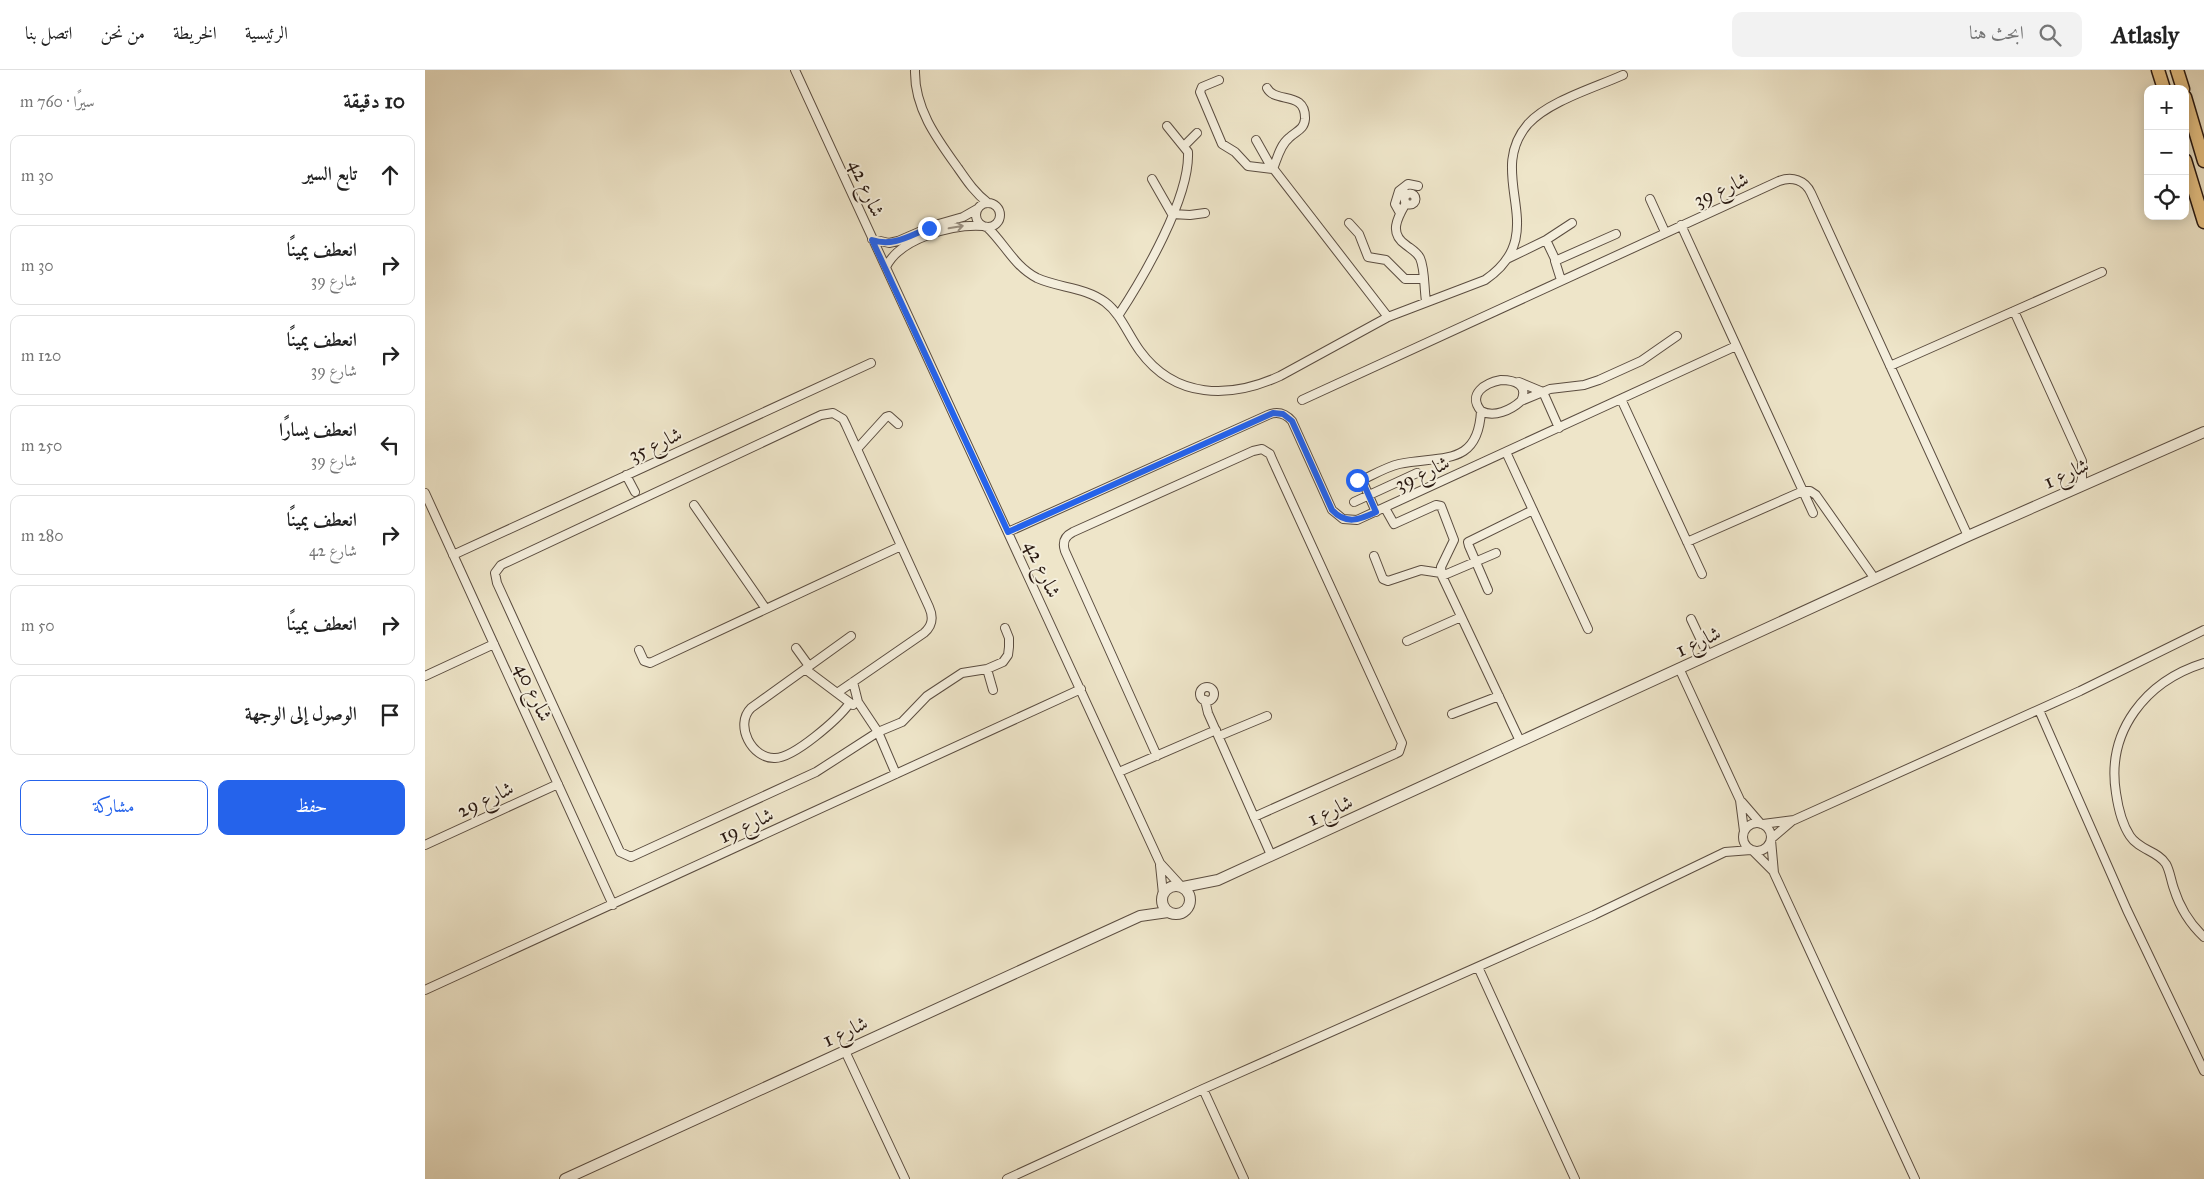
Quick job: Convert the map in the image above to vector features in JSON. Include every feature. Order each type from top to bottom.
[{"type":"main road","points":[[2158,70],[2163,85]]},
{"type":"main road","points":[[2177,70],[2182,85]]},
{"type":"main road","points":[[2189,110],[2204,161]]},
{"type":"main road","points":[[2189,173],[2204,222]]},
{"type":"street","name":"شارع 42","points":[[795,70],[1160,863],[1182,887]]},
{"type":"street","points":[[915,70],[917,92],[922,110],[942,146],[975,192],[988,203],[996,205],[1000,212],[997,224],[1000,241]]},
{"type":"street","points":[[975,192],[978,208],[976,217],[1000,241],[1014,261],[1025,270],[1049,282],[1093,295],[1105,302],[1118,316],[1141,352],[1162,373],[1188,387],[1223,392],[1242,390],[1261,384],[1388,317],[1485,280],[1498,272],[1515,247],[1518,232],[1511,177],[1512,159],[1518,141],[1528,125],[1542,112],[1623,75]]},
{"type":"street","points":[[1219,80],[1202,86],[1200,90],[1220,140],[1248,166],[1273,169]]},
{"type":"street","points":[[1267,88],[1273,95],[1293,98],[1298,102],[1305,114],[1304,126],[1286,140],[1273,169]]},
{"type":"street","points":[[1118,316],[1149,267],[1185,179],[1189,154],[1167,126]]},
{"type":"street","points":[[1184,146],[1197,134]]},
{"type":"street","points":[[1256,140],[1273,169],[1388,317]]},
{"type":"street","points":[[1152,179],[1172,214]]},
{"type":"street","name":"شارع 39","points":[[1302,400],[1784,179],[1801,181],[1811,193],[1890,366]]},
{"type":"street","points":[[1400,213],[1395,204],[1399,191],[1408,184],[1418,184],[1412,194],[1415,198],[1414,202],[1411,204],[1406,203],[1395,225],[1402,242],[1413,249],[1420,259],[1426,301]]},
{"type":"street","points":[[1650,200],[1665,232]]},
{"type":"street","points":[[872,240],[881,242],[898,241],[935,225],[963,217],[988,203]]},
{"type":"street","points":[[1172,214],[1190,215],[1205,213]]},
{"type":"street","points":[[1349,223],[1359,234],[1369,256],[1390,262],[1405,279],[1423,279]]},
{"type":"street","points":[[1509,258],[1546,240],[1572,223]]},
{"type":"street","points":[[886,267],[889,259],[901,248],[939,231],[965,226],[985,227],[997,224]]},
{"type":"street","points":[[1681,225],[1813,514]]},
{"type":"street","points":[[1556,261],[1616,234]]},
{"type":"street","points":[[1546,240],[1556,261],[1555,264],[1561,280]]},
{"type":"street","points":[[1969,536],[1890,366],[2103,272]]},
{"type":"street","points":[[2014,311],[2082,461],[2082,478],[2079,486]]},
{"type":"street","points":[[1481,411],[1490,414],[1502,412],[1521,401],[1543,392],[1559,387],[1592,383],[1641,361],[1677,336]]},
{"type":"street","name":"شارع 39","points":[[1008,532],[1268,415],[1278,413],[1283,414],[1292,421],[1332,510],[1343,519],[1357,520],[1736,346]]},
{"type":"street","name":"شارع 35","points":[[453,554],[871,363]]},
{"type":"street","points":[[1355,475],[1357,480],[1362,480],[1395,465],[1447,458],[1467,448],[1479,432],[1481,411],[1476,398],[1478,391],[1484,386],[1501,380],[1518,382],[1543,392],[1559,428]]},
{"type":"street","points":[[1518,382],[1524,392],[1521,401]]},
{"type":"street","points":[[1621,399],[1702,574]]},
{"type":"street","points":[[837,694],[924,633],[931,624],[932,612],[843,419],[833,413],[827,413],[637,496],[501,565],[495,573],[497,583],[623,854],[635,857],[816,772],[878,732],[902,722],[927,696],[961,673],[987,669],[1003,662],[1007,657],[1009,638],[1005,628]]},
{"type":"street","points":[[857,449],[886,417],[889,416],[897,424]]},
{"type":"street","name":"شارع 1","points":[[1182,887],[1218,880],[2193,435],[2204,428]]},
{"type":"street","name":"شارع 1","points":[[2193,435],[2204,432]]},
{"type":"street","points":[[1157,756],[1065,551],[1064,542],[1073,532],[1253,451],[1262,449],[1270,454],[1272,458],[1402,743],[1402,748],[1395,754],[1254,817]]},
{"type":"street","points":[[1506,452],[1588,629]]},
{"type":"street","points":[[1354,502],[1417,473]]},
{"type":"street","points":[[626,475],[637,496]]},
{"type":"street","points":[[1362,480],[1376,512]]},
{"type":"street","points":[[1687,542],[1803,492],[1810,491],[1816,495],[1875,579]]},
{"type":"street","name":"شارع 40","points":[[425,493],[613,905]]},
{"type":"street","points":[[694,505],[766,609]]},
{"type":"street","points":[[1385,508],[1391,523],[1394,524],[1435,505],[1441,506],[1454,540],[1441,567],[1442,574],[1520,742]]},
{"type":"street","points":[[1488,590],[1468,544],[1470,540],[1533,510]]},
{"type":"street","points":[[639,650],[643,661],[650,663],[901,546]]},
{"type":"street","points":[[1374,556],[1383,579],[1388,581],[1421,570],[1442,574],[1496,553]]},
{"type":"street","points":[[1407,642],[1461,617]]},
{"type":"street","points":[[1691,619],[1708,655]]},
{"type":"street","points":[[1007,1179],[1203,1089],[1478,967],[1725,852],[1764,850],[1771,840],[1794,820],[2039,710],[2204,630]]},
{"type":"street","points":[[849,704],[833,722],[787,755],[770,758],[759,752],[743,730],[743,718],[746,712],[851,636]]},
{"type":"street","points":[[425,676],[494,644]]},
{"type":"street","points":[[796,648],[807,668],[849,704],[861,706]]},
{"type":"street","points":[[2204,663],[2176,674],[2161,684],[2136,709],[2119,739],[2113,773],[2117,802],[2129,836],[2136,844],[2161,858],[2166,864],[2184,912],[2204,938]]},
{"type":"street","points":[[1679,668],[1740,800],[1744,842],[1774,873]]},
{"type":"street","points":[[987,669],[993,690]]},
{"type":"street","points":[[853,682],[861,706],[878,732],[895,774]]},
{"type":"street","name":"شارع 19","points":[[425,990],[1081,689]]},
{"type":"street","points":[[1452,714],[1499,696]]},
{"type":"street","points":[[1205,700],[1217,733],[1271,856]]},
{"type":"street","points":[[2039,710],[2127,910],[2204,1071]]},
{"type":"street","points":[[1119,772],[1217,733],[1267,716]]},
{"type":"street","name":"شارع 29","points":[[425,844],[558,784]]},
{"type":"street","points":[[1740,800],[1770,832],[1774,873],[1915,1179]]},
{"type":"street","points":[[1725,852],[1750,825],[1794,820]]},
{"type":"street","name":"شارع 42","points":[[1160,863],[1163,895]]},
{"type":"street","name":"شارع 1","points":[[1191,902],[1218,880]]},
{"type":"street","points":[[1172,886],[1182,887],[1190,895],[1191,902],[1184,912],[1177,914],[1168,912],[1163,907],[1163,895],[1172,886]]},
{"type":"street","name":"شارع 1","points":[[1140,916],[1163,895]]},
{"type":"street","name":"شارع 1","points":[[565,1179],[1140,916],[1168,912]]},
{"type":"street","points":[[1478,967],[1575,1179]]},
{"type":"street","points":[[845,1050],[905,1179]]},
{"type":"street","points":[[1203,1089],[1244,1179]]},
{"type":"route","points":[[929,228],[889,243],[872,240],[1008,532],[1273,413],[1283,414],[1292,421],[1332,510],[1343,519],[1357,520],[1376,512],[1362,480],[1357,480]]}]
